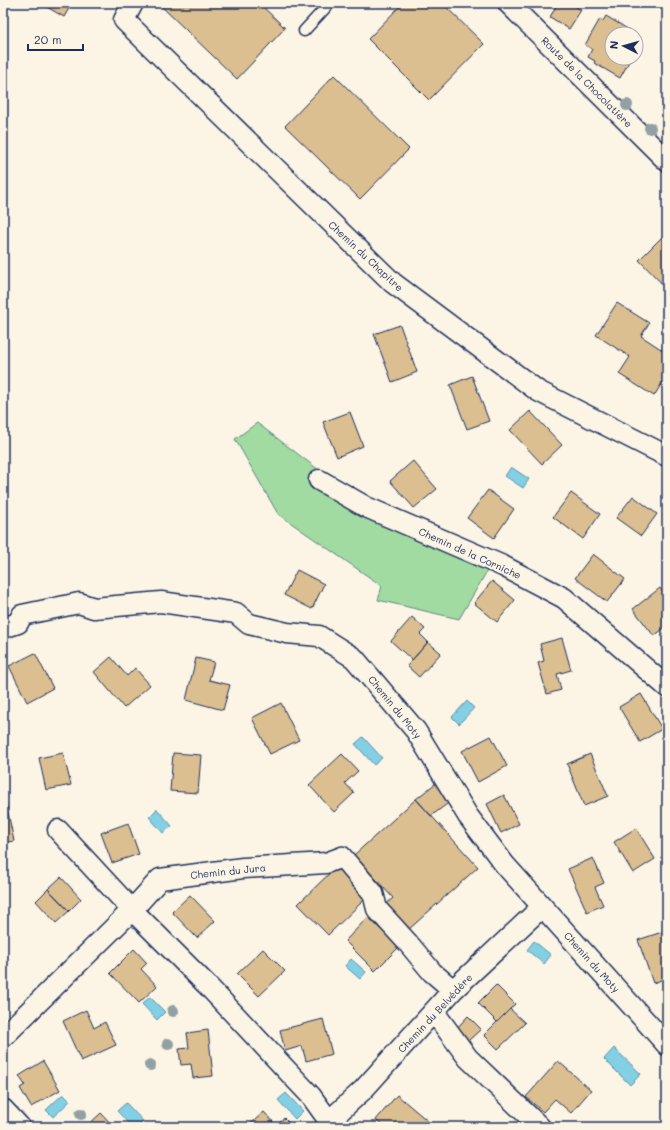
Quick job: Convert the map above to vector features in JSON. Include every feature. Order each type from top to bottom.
[{"type":"street","name":"Route de la Chocolatière","points":[[508,3],[667,161]]},
{"type":"street","name":"Chemin du Chapitre","points":[[128,11],[393,284],[538,391],[667,456]]},
{"type":"street","name":"Chemin de la Corniche","points":[[319,480],[366,507],[503,566],[564,598],[667,688]]},
{"type":"street","name":"Chemin du Moty","points":[[3,628],[18,623],[22,615],[79,603],[94,608],[161,602],[236,613],[249,624],[287,633],[319,636],[354,658],[410,724],[468,816],[505,866],[667,1045]]},
{"type":"street","name":"Chemin du Belvédère","points":[[58,830],[132,910],[212,991],[306,1091],[328,1124],[363,1090],[453,990],[542,907]]},
{"type":"street","name":"Chemin du Jura","points":[[3,1037],[132,910],[160,879],[243,868],[326,863],[342,857],[373,893],[377,909],[432,972],[453,990]]},
{"type":"street","points":[[434,1012],[468,1058],[540,1127]]},
{"type":"street","points":[[3,1109],[20,1127]]},
{"type":"lane","points":[[304,31],[330,3]]},
{"type":"green space","points":[[257,423],[344,489],[490,566],[459,619],[378,600],[382,586],[278,514],[235,439]]},
{"type":"water","points":[[511,467],[529,479],[523,488],[505,476]]},
{"type":"water","points":[[467,701],[474,708],[459,724],[452,717]]},
{"type":"water","points":[[363,737],[382,758],[374,765],[355,744]]},
{"type":"water","points":[[157,809],[172,826],[163,833],[149,817]]},
{"type":"water","points":[[534,941],[551,955],[544,964],[527,950]]},
{"type":"water","points":[[351,959],[366,972],[360,979],[345,966]]},
{"type":"water","points":[[150,997],[165,1012],[157,1020],[142,1004]]},
{"type":"water","points":[[614,1048],[641,1074],[630,1085],[604,1059]]},
{"type":"water","points":[[286,1093],[303,1111],[295,1119],[278,1100]]},
{"type":"water","points":[[63,1094],[70,1101],[53,1117],[46,1110]]},
{"type":"water","points":[[126,1103],[143,1121],[138,1127],[132,1127],[117,1111]]},
{"type":"building","points":[[40,3],[72,3],[64,17]]},
{"type":"building","points":[[164,3],[259,3],[285,28],[237,79],[161,6]]},
{"type":"building","points":[[403,3],[442,3],[484,44],[429,100],[368,39]]},
{"type":"building","points":[[558,3],[571,3],[581,10],[569,29],[550,17]]},
{"type":"building","points":[[606,16],[623,26],[604,26],[604,66],[627,66],[620,78],[594,63],[595,61],[588,57],[592,49],[585,45],[600,19],[603,21]]},
{"type":"building","points":[[334,75],[409,149],[360,199],[285,126]]},
{"type":"building","points":[[667,232],[667,289],[639,260]]},
{"type":"building","points":[[617,303],[649,323],[641,336],[667,353],[667,375],[654,396],[619,374],[630,357],[596,335]]},
{"type":"building","points":[[400,325],[417,372],[392,382],[374,334]]},
{"type":"building","points":[[472,376],[489,421],[467,429],[450,385]]},
{"type":"building","points":[[530,411],[562,445],[542,464],[510,430]]},
{"type":"building","points":[[350,412],[363,446],[337,457],[323,422]]},
{"type":"building","points":[[413,461],[437,489],[414,508],[390,481]]},
{"type":"building","points":[[488,490],[514,509],[494,538],[467,518]]},
{"type":"building","points":[[571,493],[600,514],[583,539],[553,517]]},
{"type":"building","points":[[633,496],[657,514],[641,536],[616,518]]},
{"type":"building","points":[[593,554],[625,579],[607,602],[575,578]]},
{"type":"building","points":[[297,570],[324,584],[312,609],[284,595]]},
{"type":"building","points":[[492,581],[515,600],[497,622],[474,603]]},
{"type":"building","points":[[660,588],[667,597],[667,626],[654,636],[633,609]]},
{"type":"building","points":[[412,617],[425,629],[420,634],[428,642],[412,660],[391,641]]},
{"type":"building","points":[[562,638],[571,670],[557,674],[561,690],[547,694],[538,663],[544,661],[540,644]]},
{"type":"building","points":[[428,642],[441,653],[419,677],[407,666]]},
{"type":"building","points":[[35,653],[53,688],[27,702],[9,666]]},
{"type":"building","points":[[111,657],[127,676],[135,668],[150,685],[124,708],[94,672]]},
{"type":"building","points":[[196,658],[214,662],[209,680],[230,685],[223,710],[186,700]]},
{"type":"building","points":[[641,694],[662,729],[640,742],[619,707]]},
{"type":"building","points":[[281,703],[299,740],[270,754],[252,718]]},
{"type":"building","points":[[491,736],[507,766],[478,782],[462,751]]},
{"type":"building","points":[[63,753],[71,785],[46,790],[39,758]]},
{"type":"building","points":[[173,753],[201,755],[198,793],[170,791]]},
{"type":"building","points":[[342,754],[358,771],[345,783],[354,793],[334,812],[309,785]]},
{"type":"building","points":[[590,754],[608,796],[584,806],[567,764]]},
{"type":"building","points":[[441,779],[455,798],[431,816],[416,799]]},
{"type":"building","points":[[504,795],[519,824],[501,833],[487,804]]},
{"type":"building","points":[[416,799],[478,867],[407,931],[384,906],[393,898],[354,855]]},
{"type":"building","points":[[3,803],[6,803],[14,841],[3,843]]},
{"type":"building","points":[[128,823],[139,854],[112,863],[101,833]]},
{"type":"building","points":[[636,828],[655,859],[633,873],[614,842]]},
{"type":"building","points":[[593,858],[604,883],[595,887],[603,905],[587,912],[568,869]]},
{"type":"building","points":[[336,867],[366,898],[328,935],[298,904]]},
{"type":"building","points":[[61,877],[81,899],[69,911],[48,889]]},
{"type":"building","points":[[48,889],[69,911],[56,923],[36,901]]},
{"type":"building","points":[[190,895],[215,921],[197,938],[172,912]]},
{"type":"building","points":[[368,917],[399,947],[375,971],[345,941]]},
{"type":"building","points":[[665,931],[667,936],[667,978],[653,983],[638,940]]},
{"type":"building","points":[[134,949],[147,963],[141,969],[157,986],[139,1003],[110,973]]},
{"type":"building","points":[[263,949],[285,971],[259,996],[237,974]]},
{"type":"building","points":[[496,985],[515,1004],[497,1022],[478,1003]]},
{"type":"building","points":[[510,1009],[525,1023],[498,1049],[484,1035]]},
{"type":"building","points":[[86,1010],[94,1028],[105,1022],[116,1045],[81,1061],[63,1021]]},
{"type":"building","points":[[468,1016],[481,1029],[468,1041],[456,1029]]},
{"type":"building","points":[[323,1019],[332,1054],[306,1061],[302,1046],[285,1051],[280,1030]]},
{"type":"building","points":[[208,1030],[213,1076],[193,1078],[191,1064],[181,1065],[179,1049],[189,1048],[187,1033]]},
{"type":"building","points":[[43,1061],[60,1090],[31,1107],[20,1088],[25,1085],[19,1076]]},
{"type":"building","points":[[558,1061],[591,1090],[571,1113],[555,1099],[543,1112],[526,1097]]},
{"type":"building","points":[[397,1095],[429,1122],[425,1127],[384,1127],[376,1120]]},
{"type":"building","points":[[264,1112],[277,1126],[284,1118],[293,1127],[247,1127]]},
{"type":"building","points":[[101,1113],[114,1127],[86,1127]]}]
